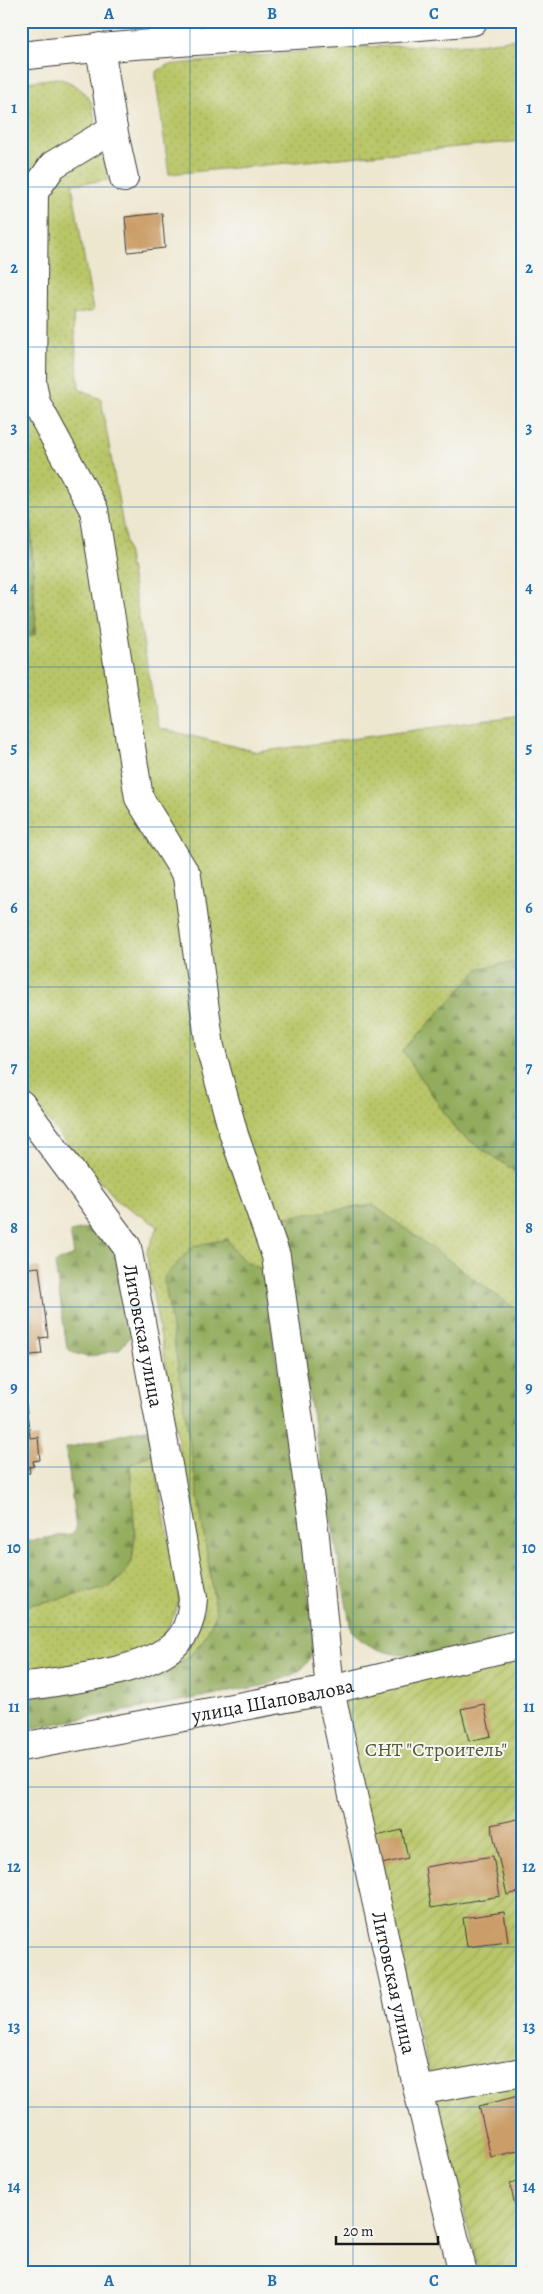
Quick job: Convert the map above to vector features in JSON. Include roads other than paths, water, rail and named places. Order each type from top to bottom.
[{"type":"street","points":[[21,56],[100,46],[473,21]]},
{"type":"street","points":[[100,46],[124,178]]},
{"type":"street","name":"Литовская улица","points":[[114,129],[53,165],[34,192],[32,382],[36,403],[94,510],[138,798],[187,876],[210,1047],[234,1135],[276,1256],[315,1536],[330,1690],[418,2090],[463,2273]]},
{"type":"street","name":"Литовская улица","points":[[21,1104],[128,1246],[193,1598],[191,1618],[183,1635],[171,1648],[152,1659],[106,1673],[21,1687]]},
{"type":"street","name":"улица Шаповалова","points":[[21,1747],[330,1690],[522,1644]]},
{"type":"street","points":[[418,2090],[522,2072]]},
{"type":"park label","name":"СНТ \"Строитель\"","points":[[436,1749]]}]
